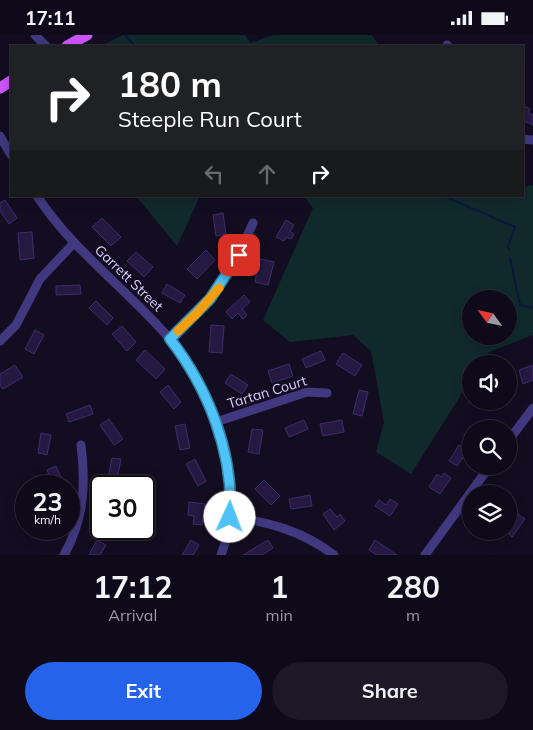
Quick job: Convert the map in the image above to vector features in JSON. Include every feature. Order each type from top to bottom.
[{"type":"main road","points":[[69,45],[87,35]]},
{"type":"street","points":[[35,35],[45,45]]},
{"type":"street","points":[[0,136],[10,153]]},
{"type":"street","name":"Garrett Street","points":[[38,197],[74,243],[170,339],[201,385],[216,423],[231,490],[230,517],[221,555]]},
{"type":"street","points":[[170,339],[217,291],[239,255],[253,223]]},
{"type":"street","points":[[0,341],[16,325],[40,279],[74,243]]},
{"type":"street","name":"Tartan Court","points":[[216,423],[307,392],[327,393]]},
{"type":"street","points":[[517,429],[530,411]]},
{"type":"street","points":[[64,555],[76,530],[84,500],[82,445]]},
{"type":"street","points":[[425,555],[483,475]]},
{"type":"street","points":[[230,517],[260,520],[292,529],[310,538],[334,555]]},
{"type":"green space","points":[[123,35],[245,35],[250,43],[274,35],[372,35],[378,45],[103,45]]},
{"type":"green space","points":[[533,185],[533,335],[518,341],[518,290],[462,290],[462,345],[507,345],[489,352],[487,355],[462,355],[462,393],[411,474],[376,452],[384,422],[371,351],[353,335],[290,342],[263,320],[313,208],[305,197],[524,197],[524,187]]},
{"type":"green space","points":[[137,197],[200,197],[177,246]]},
{"type":"building","points":[[524,106],[530,109],[528,113],[533,115],[533,125],[524,121]]},
{"type":"building","points":[[5,200],[17,218],[9,224],[0,211],[0,203]]},
{"type":"building","points":[[223,213],[226,234],[216,236],[213,215]]},
{"type":"building","points":[[102,218],[121,237],[111,246],[92,227]]},
{"type":"building","points":[[286,220],[294,225],[290,231],[294,234],[291,239],[286,237],[284,241],[276,237]]},
{"type":"building","points":[[32,232],[34,258],[20,260],[18,233]]},
{"type":"building","points":[[206,250],[215,260],[197,279],[187,269]]},
{"type":"building","points":[[136,252],[153,267],[144,277],[127,261]]},
{"type":"building","points":[[260,259],[274,262],[268,285],[255,282]]},
{"type":"building","points":[[167,284],[185,295],[180,303],[162,293]]},
{"type":"building","points":[[80,285],[81,294],[56,295],[56,286]]},
{"type":"building","points":[[244,295],[250,302],[242,309],[247,315],[243,319],[238,313],[232,319],[226,312]]},
{"type":"building","points":[[96,301],[113,318],[107,325],[89,308]]},
{"type":"building","points":[[211,325],[224,326],[222,353],[209,352]]},
{"type":"building","points":[[122,326],[136,342],[127,351],[112,334]]},
{"type":"building","points":[[35,330],[44,335],[34,354],[25,349]]},
{"type":"building","points":[[145,350],[165,369],[156,379],[136,360]]},
{"type":"building","points":[[321,351],[325,360],[306,368],[302,359]]},
{"type":"building","points":[[343,353],[362,365],[355,376],[336,364]]},
{"type":"building","points":[[289,364],[293,376],[272,383],[268,371]]},
{"type":"building","points":[[15,365],[23,377],[3,389],[0,385],[0,374]]},
{"type":"building","points":[[533,365],[533,380],[523,384],[519,370]]},
{"type":"building","points":[[231,374],[248,385],[242,394],[225,383]]},
{"type":"building","points":[[168,385],[181,402],[174,409],[160,392]]},
{"type":"building","points":[[359,390],[368,392],[362,416],[353,414]]},
{"type":"building","points":[[90,405],[93,414],[69,422],[66,414]]},
{"type":"building","points":[[109,419],[123,439],[114,445],[100,425]]},
{"type":"building","points":[[304,420],[308,429],[289,437],[285,428]]},
{"type":"building","points":[[342,420],[344,432],[323,436],[320,424]]},
{"type":"building","points":[[185,424],[190,448],[180,450],[175,426]]},
{"type":"building","points":[[252,429],[263,430],[259,454],[248,452]]},
{"type":"building","points":[[41,433],[51,435],[47,455],[38,453]]},
{"type":"building","points":[[459,445],[462,447],[462,459],[457,466],[449,461]]},
{"type":"building","points":[[112,458],[121,459],[118,475],[108,475]]},
{"type":"building","points":[[195,459],[206,481],[198,486],[186,464]]},
{"type":"building","points":[[56,466],[60,475],[49,475],[47,470]]},
{"type":"building","points":[[444,473],[451,478],[440,494],[429,487],[437,474],[441,477]]},
{"type":"building","points":[[264,480],[280,496],[271,505],[255,489]]},
{"type":"building","points":[[310,495],[312,506],[291,509],[289,499]]},
{"type":"building","points":[[390,499],[398,504],[390,516],[375,506],[379,500],[386,505]]},
{"type":"building","points":[[189,502],[205,504],[202,525],[193,524],[194,516],[188,515]]},
{"type":"building","points":[[330,509],[337,517],[340,514],[345,521],[334,530],[323,514]]},
{"type":"building","points":[[517,514],[525,519],[517,530]]},
{"type":"building","points":[[97,540],[106,545],[100,555],[89,555]]},
{"type":"building","points":[[191,540],[199,545],[193,555],[182,555]]},
{"type":"building","points":[[268,540],[273,548],[262,555],[243,555]]},
{"type":"building","points":[[375,540],[397,555],[377,555],[369,550]]},
{"type":"waterway","points":[[125,35],[134,45]]},
{"type":"waterway","points":[[446,197],[515,227],[508,246],[509,250]]},
{"type":"waterway","points":[[510,258],[520,305],[533,308]]},
{"type":"slow traffic","points":[[178,331],[203,307],[219,288]]},
{"type":"route","points":[[230,517],[231,490],[216,423],[201,385],[170,339],[217,291],[239,255]]}]
